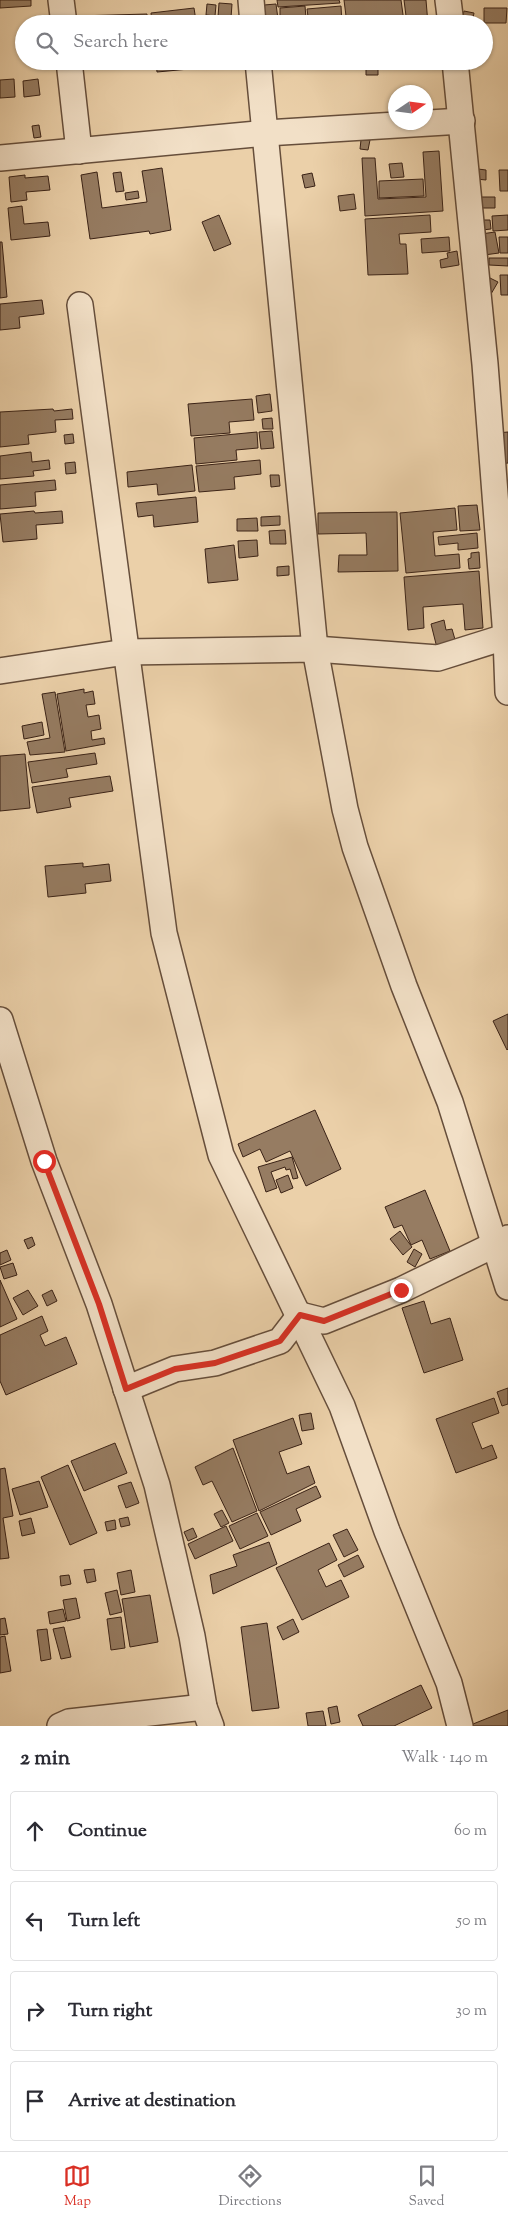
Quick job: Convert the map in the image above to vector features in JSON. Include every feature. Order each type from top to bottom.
[{"type":"street","points":[[61,0],[63,15]]},
{"type":"street","points":[[250,0],[252,15]]},
{"type":"street","points":[[448,0],[450,15]]},
{"type":"street","points":[[69,70],[79,151]]},
{"type":"street","points":[[259,70],[315,649],[345,809],[355,847],[404,986],[450,1102],[501,1241],[508,1287]]},
{"type":"street","points":[[456,70],[507,636],[508,692]]},
{"type":"street","points":[[0,158],[266,133],[462,121]]},
{"type":"street","points":[[80,305],[164,933],[221,1155],[300,1315],[342,1406],[387,1531],[449,1683],[460,1726]]},
{"type":"street","points":[[0,671],[126,652],[315,649],[438,658],[507,636]]},
{"type":"street","points":[[0,1020],[44,1161],[99,1304],[157,1484],[192,1636],[207,1716],[69,1722],[60,1726]]},
{"type":"street","points":[[300,1315],[324,1321],[401,1290],[501,1241]]},
{"type":"street","points":[[126,1389],[175,1369],[215,1363],[280,1341],[300,1315]]},
{"type":"building","points":[[0,0],[31,0],[31,6],[0,8]]},
{"type":"building","points":[[277,0],[339,0],[340,3],[278,7]]},
{"type":"building","points":[[344,0],[401,0],[403,15],[346,15]]},
{"type":"building","points":[[404,0],[426,0],[427,15],[406,15]]},
{"type":"building","points":[[219,3],[232,4],[231,15],[218,15]]},
{"type":"building","points":[[207,4],[216,5],[215,15],[206,15]]},
{"type":"building","points":[[276,4],[277,15],[265,15],[264,5]]},
{"type":"building","points":[[305,6],[306,15],[280,15],[280,8]]},
{"type":"building","points":[[341,6],[342,15],[308,15],[307,9]]},
{"type":"building","points":[[194,8],[195,15],[151,15],[151,13]]},
{"type":"building","points":[[484,8],[507,8],[506,23],[493,23],[493,15],[484,15]]},
{"type":"building","points":[[464,11],[474,13],[474,15],[463,15]]},
{"type":"building","points":[[147,14],[147,15],[112,15]]},
{"type":"building","points":[[157,70],[178,70],[157,72]]},
{"type":"building","points":[[366,70],[378,70],[378,75],[366,75]]},
{"type":"building","points":[[14,79],[15,97],[0,98],[0,80]]},
{"type":"building","points":[[38,79],[40,95],[24,97],[23,81]]},
{"type":"building","points":[[39,125],[41,137],[34,138],[32,126]]},
{"type":"building","points":[[361,140],[370,140],[368,150],[360,149]]},
{"type":"building","points":[[439,151],[443,211],[365,216],[362,158],[375,158],[378,199],[426,197],[423,152]]},
{"type":"building","points":[[402,163],[404,177],[391,178],[389,164]]},
{"type":"building","points":[[162,168],[171,230],[150,234],[149,231],[90,239],[81,175],[97,172],[102,208],[147,202],[142,171]]},
{"type":"building","points":[[478,169],[486,170],[486,180],[476,179]]},
{"type":"building","points":[[499,170],[508,170],[508,191],[500,191]]},
{"type":"building","points":[[121,172],[124,191],[116,192],[113,173]]},
{"type":"building","points":[[312,173],[315,186],[305,188],[302,175]]},
{"type":"building","points":[[25,175],[25,178],[48,176],[50,190],[26,192],[27,200],[11,202],[9,177]]},
{"type":"building","points":[[423,179],[424,196],[379,198],[379,181]]},
{"type":"building","points":[[138,191],[139,198],[126,200],[125,193]]},
{"type":"building","points":[[354,194],[356,209],[340,211],[338,196]]},
{"type":"building","points":[[479,197],[495,197],[495,208],[480,208]]},
{"type":"building","points":[[22,206],[24,224],[48,222],[50,236],[11,240],[8,208]]},
{"type":"building","points":[[219,215],[231,244],[214,251],[202,222]]},
{"type":"building","points":[[430,215],[431,232],[399,234],[400,244],[406,244],[408,274],[368,275],[365,219]]},
{"type":"building","points":[[508,215],[508,230],[493,231],[492,216]]},
{"type":"building","points":[[482,220],[490,220],[491,229],[482,230]]},
{"type":"building","points":[[495,232],[499,253],[484,255],[481,234]]},
{"type":"building","points":[[449,237],[450,251],[422,253],[421,239]]},
{"type":"building","points":[[499,237],[508,237],[508,253],[500,253]]},
{"type":"building","points":[[0,242],[2,242],[7,297],[0,298]]},
{"type":"building","points":[[457,251],[459,265],[441,268],[440,260],[448,258],[447,253]]},
{"type":"building","points":[[489,258],[508,258],[508,266],[489,265]]},
{"type":"building","points":[[500,275],[508,275],[508,295],[501,295]]},
{"type":"building","points":[[490,278],[498,282],[491,294],[484,289]]},
{"type":"building","points":[[42,300],[44,314],[19,317],[20,328],[0,330],[0,304]]},
{"type":"building","points":[[270,394],[272,411],[258,413],[256,396]]},
{"type":"building","points":[[252,399],[254,420],[229,422],[230,433],[191,436],[188,404]]},
{"type":"building","points":[[53,409],[54,411],[72,409],[73,419],[55,420],[56,432],[28,435],[29,444],[0,447],[0,412]]},
{"type":"building","points":[[272,418],[273,429],[263,429],[262,419]]},
{"type":"building","points":[[272,431],[274,448],[261,449],[259,432]]},
{"type":"building","points":[[257,432],[258,448],[236,450],[237,460],[196,464],[194,438]]},
{"type":"building","points":[[508,432],[508,463],[501,464],[497,433]]},
{"type":"building","points":[[73,434],[74,443],[65,444],[64,435]]},
{"type":"building","points":[[31,452],[32,462],[49,460],[50,469],[33,471],[34,476],[0,479],[0,456]]},
{"type":"building","points":[[260,460],[261,474],[234,477],[235,489],[199,492],[196,466]]},
{"type":"building","points":[[75,462],[76,473],[66,474],[65,463]]},
{"type":"building","points":[[192,465],[195,491],[158,495],[157,484],[128,487],[127,472]]},
{"type":"building","points":[[270,475],[279,475],[280,486],[271,487]]},
{"type":"building","points":[[55,480],[56,490],[35,492],[36,506],[0,509],[0,485]]},
{"type":"building","points":[[196,497],[198,522],[154,527],[153,515],[138,517],[136,503]]},
{"type":"building","points":[[477,505],[480,530],[460,531],[458,506]]},
{"type":"building","points":[[455,508],[457,530],[433,532],[435,556],[459,554],[460,568],[406,573],[400,513]]},
{"type":"building","points":[[34,511],[35,513],[62,511],[63,523],[36,525],[37,539],[3,542],[0,514]]},
{"type":"building","points":[[397,512],[398,571],[338,572],[339,555],[367,555],[366,533],[318,534],[318,513]]},
{"type":"building","points":[[280,516],[280,525],[261,526],[261,517]]},
{"type":"building","points":[[257,518],[258,531],[237,531],[237,519]]},
{"type":"building","points":[[285,530],[286,544],[270,544],[269,531]]},
{"type":"building","points":[[477,533],[478,548],[458,550],[458,543],[439,545],[438,537]]},
{"type":"building","points":[[257,540],[258,556],[239,558],[238,541]]},
{"type":"building","points":[[234,545],[238,580],[208,583],[205,549]]},
{"type":"building","points":[[479,552],[480,568],[469,569],[468,559],[471,558],[471,553]]},
{"type":"building","points":[[289,566],[289,575],[277,576],[277,567]]},
{"type":"building","points":[[479,571],[483,628],[465,630],[463,604],[423,607],[424,628],[408,630],[404,577]]},
{"type":"building","points":[[444,620],[446,630],[452,629],[456,643],[437,648],[431,624]]},
{"type":"building","points":[[84,689],[84,693],[93,691],[95,704],[86,705],[88,717],[99,715],[101,729],[91,731],[92,740],[104,738],[105,744],[66,751],[57,694]]},
{"type":"building","points":[[55,692],[65,752],[30,755],[27,742],[50,738],[42,694]]},
{"type":"building","points":[[42,722],[44,735],[24,739],[22,726]]},
{"type":"building","points":[[95,753],[97,764],[66,769],[68,777],[32,783],[28,762]]},
{"type":"building","points":[[25,754],[30,808],[0,811],[0,756]]},
{"type":"building","points":[[110,776],[113,791],[69,798],[71,807],[37,813],[32,787]]},
{"type":"building","points":[[83,863],[83,867],[109,864],[111,881],[85,884],[86,893],[48,897],[45,866]]},
{"type":"building","points":[[508,1014],[508,1049],[507,1050],[493,1021]]},
{"type":"building","points":[[315,1110],[341,1169],[306,1186],[290,1151],[266,1162],[260,1149],[243,1157],[238,1144]]},
{"type":"building","points":[[292,1157],[298,1178],[293,1179],[290,1169],[286,1170],[285,1167],[271,1172],[277,1188],[266,1192],[258,1167]]},
{"type":"building","points":[[288,1175],[293,1188],[281,1193],[276,1180]]},
{"type":"building","points":[[425,1190],[450,1251],[430,1259],[422,1240],[411,1245],[402,1225],[394,1228],[385,1207]]},
{"type":"building","points":[[400,1231],[412,1247],[403,1255],[390,1239]]},
{"type":"building","points":[[32,1237],[35,1245],[28,1249],[24,1240]]},
{"type":"building","points":[[414,1249],[422,1254],[415,1267],[407,1262]]},
{"type":"building","points":[[7,1250],[11,1260],[0,1265],[0,1253]]},
{"type":"building","points":[[13,1263],[17,1275],[4,1279],[0,1267]]},
{"type":"building","points":[[0,1280],[17,1319],[0,1327]]},
{"type":"building","points":[[28,1290],[38,1306],[23,1315],[13,1298]]},
{"type":"building","points":[[52,1290],[57,1301],[47,1306],[42,1295]]},
{"type":"building","points":[[424,1301],[431,1324],[450,1318],[463,1360],[424,1373],[402,1308]]},
{"type":"building","points":[[42,1316],[48,1331],[40,1335],[45,1346],[66,1337],[77,1364],[6,1395],[0,1381],[0,1335]]},
{"type":"building","points":[[508,1388],[508,1404],[502,1406],[497,1392]]},
{"type":"building","points":[[494,1398],[499,1413],[472,1423],[482,1449],[492,1445],[497,1458],[456,1473],[436,1419]]},
{"type":"building","points":[[311,1413],[314,1429],[302,1431],[299,1415]]},
{"type":"building","points":[[293,1418],[302,1444],[279,1452],[287,1474],[309,1466],[315,1483],[259,1511],[233,1440]]},
{"type":"building","points":[[115,1443],[127,1473],[84,1491],[71,1461]]},
{"type":"building","points":[[233,1448],[257,1511],[232,1522],[212,1481],[203,1485],[195,1467]]},
{"type":"building","points":[[68,1465],[97,1533],[70,1545],[41,1477]]},
{"type":"building","points":[[5,1468],[13,1516],[3,1518],[9,1558],[0,1559],[0,1469]]},
{"type":"building","points":[[39,1481],[48,1507],[20,1515],[12,1489]]},
{"type":"building","points":[[131,1482],[139,1503],[126,1508],[118,1486]]},
{"type":"building","points":[[316,1486],[321,1497],[296,1509],[301,1521],[271,1535],[260,1512]]},
{"type":"building","points":[[222,1510],[229,1523],[221,1527],[214,1514]]},
{"type":"building","points":[[257,1513],[268,1536],[240,1549],[229,1526]]},
{"type":"building","points":[[128,1517],[130,1525],[121,1527],[119,1519]]},
{"type":"building","points":[[31,1518],[35,1533],[22,1536],[19,1521]]},
{"type":"building","points":[[115,1520],[116,1529],[107,1531],[105,1522]]},
{"type":"building","points":[[226,1526],[233,1541],[195,1559],[188,1544]]},
{"type":"building","points":[[193,1528],[197,1537],[188,1541],[184,1532]]},
{"type":"building","points":[[347,1529],[358,1550],[344,1557],[333,1535]]},
{"type":"building","points":[[269,1542],[277,1564],[213,1594],[210,1575],[237,1566],[233,1555]]},
{"type":"building","points":[[329,1543],[337,1560],[318,1570],[326,1587],[341,1580],[349,1597],[302,1620],[276,1568]]},
{"type":"building","points":[[358,1555],[364,1567],[344,1577],[338,1565]]},
{"type":"building","points":[[94,1569],[96,1581],[87,1583],[84,1570]]},
{"type":"building","points":[[131,1570],[135,1592],[121,1595],[117,1573]]},
{"type":"building","points":[[69,1575],[71,1584],[61,1586],[60,1576]]},
{"type":"building","points":[[117,1590],[122,1612],[110,1615],[105,1593]]},
{"type":"building","points":[[150,1595],[158,1642],[130,1647],[122,1599]]},
{"type":"building","points":[[76,1598],[80,1618],[67,1621],[63,1600]]},
{"type":"building","points":[[63,1609],[66,1621],[50,1624],[48,1612]]},
{"type":"building","points":[[121,1617],[125,1648],[111,1650],[107,1619]]},
{"type":"building","points":[[5,1618],[8,1634],[0,1635],[0,1619]]},
{"type":"building","points":[[293,1619],[299,1632],[283,1640],[277,1627]]},
{"type":"building","points":[[267,1623],[279,1708],[252,1711],[241,1627]]},
{"type":"building","points":[[64,1627],[71,1657],[61,1659],[53,1629]]},
{"type":"building","points":[[47,1629],[51,1659],[41,1661],[37,1630]]},
{"type":"building","points":[[5,1636],[11,1671],[0,1673],[0,1637]]},
{"type":"building","points":[[421,1685],[432,1708],[394,1726],[363,1726],[358,1715]]},
{"type":"building","points":[[337,1706],[340,1722],[331,1724],[328,1708]]},
{"type":"building","points":[[508,1710],[508,1726],[468,1726]]},
{"type":"building","points":[[323,1711],[326,1726],[308,1726],[306,1713]]},
{"type":"route","points":[[44,1161],[99,1304],[126,1389],[175,1369],[215,1363],[280,1341],[300,1315],[324,1321],[401,1290]]}]
